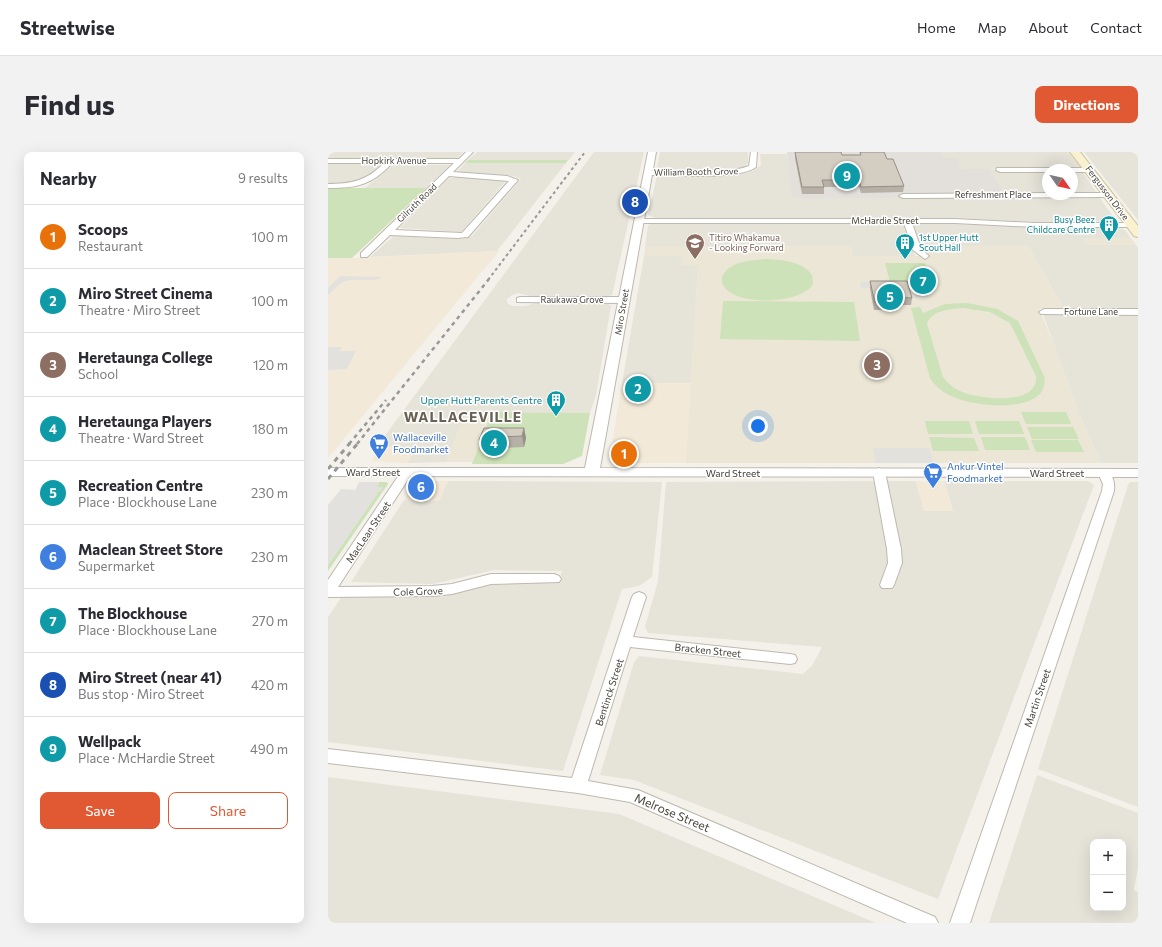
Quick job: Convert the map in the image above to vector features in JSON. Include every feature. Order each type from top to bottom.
[{"type":"main road","name":"Fergusson Drive","points":[[1075,152],[1138,234]]},
{"type":"street","name":"Gilruth Road","points":[[364,252],[388,232],[470,152]]},
{"type":"street","name":"Miro Street","points":[[592,472],[652,152]]},
{"type":"street","name":"William Booth Grove","points":[[648,173],[738,172],[752,167],[754,152]]},
{"type":"street","name":"Hopkirk Avenue","points":[[328,161],[460,162]]},
{"type":"street","points":[[328,186],[350,186],[363,184],[390,161]]},
{"type":"street","points":[[1000,170],[1089,170]]},
{"type":"street","points":[[388,232],[457,236],[465,235],[514,180],[507,178],[447,174]]},
{"type":"street","name":"Refreshment Place","points":[[903,196],[1108,195]]},
{"type":"street","name":"McHardie Street","points":[[639,221],[955,221],[1035,225],[1131,225]]},
{"type":"street","points":[[907,221],[917,250],[926,256]]},
{"type":"street","name":"Raukawa Grove","points":[[520,300],[624,300]]},
{"type":"street","name":"Fortune Lane","points":[[1044,312],[1138,312]]},
{"type":"street","name":"Ward Street","points":[[328,472],[1138,473]]},
{"type":"street","name":"MacLean Street","points":[[328,592],[407,472]]},
{"type":"street","points":[[879,472],[894,549],[895,563],[887,585]]},
{"type":"street","name":"Martin Street","points":[[960,923],[1108,491],[1109,484],[1104,473]]},
{"type":"street","name":"Cole Grove","points":[[328,592],[432,591],[452,589],[490,578],[554,580]]},
{"type":"street","name":"Bentinck Street","points":[[578,786],[639,597]]},
{"type":"street","name":"Bracken Street","points":[[625,640],[790,659]]},
{"type":"street","name":"Melrose Street","points":[[328,756],[578,786],[632,795],[928,923]]},
{"type":"shaded area","points":[[328,152],[463,152],[457,158],[328,158]]},
{"type":"shaded area","points":[[477,152],[575,152],[569,160],[468,160]]},
{"type":"shaded area","points":[[594,152],[644,152],[612,295],[534,297],[518,293],[507,299],[508,304],[513,306],[525,306],[535,303],[607,303],[611,306],[596,395],[590,413],[466,412],[446,462],[407,463],[416,449],[378,445]]},
{"type":"shaded area","points":[[660,152],[748,152],[748,163],[744,167],[727,170],[664,170],[657,167]]},
{"type":"shaded area","points":[[787,152],[942,152],[945,158],[957,158],[961,169],[990,169],[1004,193],[902,194],[904,198],[792,198]]},
{"type":"shaded area","points":[[942,152],[1068,152],[1078,164],[1042,164],[1042,168],[992,169],[998,171],[1042,171],[1042,193],[1004,193],[990,169],[961,169],[945,158]]},
{"type":"shaded area","points":[[1084,152],[1138,152],[1138,220]]},
{"type":"shaded area","points":[[760,154],[787,154],[793,198],[1042,198],[1042,200],[1078,200],[1078,198],[1100,198],[1116,221],[1035,222],[952,218],[655,218],[648,215],[657,176],[743,174],[753,171],[761,165]]},
{"type":"shaded area","points":[[465,163],[566,163],[497,251],[370,257],[394,236],[458,239],[472,236],[521,179],[514,176],[457,172]]},
{"type":"shaded area","points":[[328,164],[384,164],[360,184],[328,184]]},
{"type":"shaded area","points":[[393,164],[450,165],[426,188],[365,188]]},
{"type":"shaded area","points":[[1078,171],[1082,171],[1096,192],[1078,192]]},
{"type":"shaded area","points":[[457,177],[506,181],[461,232],[400,228],[448,179]]},
{"type":"shaded area","points":[[650,224],[905,224],[915,256],[853,256],[850,246],[645,247],[648,226]]},
{"type":"shaded area","points":[[910,224],[960,224],[1044,228],[1118,228],[1125,230],[1138,248],[1138,308],[1064,308],[1028,246],[918,246]]},
{"type":"shaded area","points":[[1083,238],[1131,238],[1136,245],[1088,245]]},
{"type":"shaded area","points":[[850,246],[853,256],[928,256],[926,246],[1028,246],[1064,308],[1039,309],[1055,347],[1077,408],[1101,463],[686,463],[698,266],[681,265],[682,256],[644,256],[645,247]]},
{"type":"shaded area","points":[[499,251],[328,458],[328,258]]},
{"type":"shaded area","points":[[644,256],[682,256],[698,265],[691,383],[622,383]]},
{"type":"shaded area","points":[[340,276],[383,277],[375,280],[350,280],[342,282],[328,295],[328,288]]},
{"type":"shaded area","points":[[860,282],[916,282],[924,285],[928,297],[909,297],[879,288],[861,288]]},
{"type":"shaded area","points":[[1043,314],[1138,315],[1138,463],[1101,463],[1077,408]]},
{"type":"shaded area","points":[[328,347],[342,347],[340,351],[356,351],[347,369],[328,370]]},
{"type":"shaded area","points":[[622,383],[691,383],[686,463],[609,463]]},
{"type":"shaded area","points":[[466,412],[492,412],[473,462],[446,462]]},
{"type":"shaded area","points":[[383,446],[416,449],[407,463],[371,461]]},
{"type":"shaded area","points":[[873,448],[930,448],[933,463],[876,463]]},
{"type":"shaded area","points":[[416,481],[448,481],[439,501],[404,500]]},
{"type":"shaded area","points":[[448,481],[662,482],[652,577],[639,586],[622,589],[563,771],[328,742],[328,617],[343,595],[440,595],[493,579],[559,581],[562,571],[494,570],[433,584],[351,582],[404,500],[439,501]]},
{"type":"shaded area","points":[[916,481],[924,511],[953,511],[944,481],[1088,481],[1094,485],[938,899],[634,780],[600,775],[634,662],[639,656],[803,674],[812,666],[822,647],[648,633],[645,627],[658,581],[666,482]]},
{"type":"shaded area","points":[[916,481],[944,481],[953,511],[924,511]]},
{"type":"shaded area","points":[[359,482],[379,482],[378,487],[383,487],[381,491],[372,492],[378,493],[328,565],[328,505],[341,489],[355,490]]},
{"type":"shaded area","points":[[1130,482],[1138,482],[1138,807],[1038,769]]},
{"type":"shaded area","points":[[1037,775],[1138,813],[1138,868],[1134,890],[1138,892],[1138,923],[989,923]]},
{"type":"shaded area","points":[[328,777],[619,814],[876,923],[328,923]]},
{"type":"green space","points":[[468,160],[568,160],[566,163],[465,163]]},
{"type":"green space","points":[[328,188],[426,188],[352,258],[328,258]]},
{"type":"green space","points":[[766,259],[791,262],[803,267],[812,275],[813,284],[805,292],[793,297],[777,300],[746,298],[733,294],[724,287],[722,277],[730,268],[741,262]]},
{"type":"green space","points":[[885,263],[925,263],[931,282],[890,282]]},
{"type":"green space","points":[[723,301],[854,302],[860,341],[720,339]]},
{"type":"green space","points":[[967,303],[997,309],[1018,321],[1044,376],[1043,388],[1037,397],[1026,402],[1012,405],[982,404],[969,402],[955,397],[946,393],[936,385],[930,378],[911,308],[920,307],[923,313],[945,304]],"holes":[[[963,308],[990,312],[1010,323],[1036,376],[1035,386],[1029,392],[1008,398],[984,397],[962,392],[956,389],[943,377],[927,324],[929,319],[937,313],[953,309]]]},
{"type":"green space","points":[[492,412],[590,413],[582,456],[563,464],[472,464]]},
{"type":"green space","points":[[1021,412],[1066,412],[1071,424],[1026,424]]},
{"type":"green space","points":[[925,421],[969,421],[973,434],[928,434]]},
{"type":"green space","points":[[975,421],[1019,421],[1024,434],[979,434]]},
{"type":"green space","points":[[1027,427],[1073,427],[1079,439],[1032,439]]},
{"type":"green space","points":[[929,437],[974,438],[979,451],[933,451]]},
{"type":"green space","points":[[981,437],[1025,437],[1030,450],[985,450]]},
{"type":"green space","points":[[1031,440],[1078,440],[1084,452],[1036,452]]},
{"type":"green space","points":[[379,482],[387,482],[388,484],[328,571],[328,565],[377,494],[372,492],[381,491],[377,487]]},
{"type":"building","points":[[795,152],[841,152],[842,155],[861,155],[860,152],[884,152],[887,159],[893,159],[904,186],[861,187],[859,180],[822,180],[824,187],[802,187]]},
{"type":"building","points":[[870,281],[907,281],[912,298],[890,297],[891,301],[875,303]]},
{"type":"building","points":[[484,428],[524,428],[522,436],[501,437],[499,440],[479,440]]},
{"type":"railway","points":[[488,280],[585,152]]},
{"type":"railway","points":[[357,444],[489,279]]},
{"type":"railway","points":[[349,444],[386,400]]},
{"type":"railway","points":[[328,469],[350,443]]},
{"type":"railway","points":[[328,479],[358,443]]},
{"type":"place","name":"Wellpack","points":[[847,176]]},
{"type":"place","name":"Miro Street (near 41)","points":[[635,202]]},
{"type":"place","name":"Busy Beez Childcare Centre","points":[[1109,242]]},
{"type":"place","name":"Titiro Whakamua - Looking Forward","points":[[695,260]]},
{"type":"place","name":"1st Upper Hutt Scout Hall","points":[[905,260]]},
{"type":"place","name":"The Blockhouse","points":[[923,281]]},
{"type":"place","name":"Recreation Centre","points":[[890,297]]},
{"type":"place","name":"Heretaunga College","points":[[877,365]]},
{"type":"place","name":"Miro Street Cinema","points":[[638,389]]},
{"type":"place","name":"Upper Hutt Parents Centre","points":[[556,417]]},
{"type":"place","name":"Heretaunga Players","points":[[494,443]]},
{"type":"place","name":"Scoops","points":[[624,454]]},
{"type":"place","name":"Wallaceville Foodmarket","points":[[379,460]]},
{"type":"place","name":"Maclean Street Store","points":[[421,487]]},
{"type":"place","name":"Ankur Vintel Foodmarket","points":[[933,489]]},
{"type":"district","name":"WALLACEVILLE","points":[[463,417]]}]
